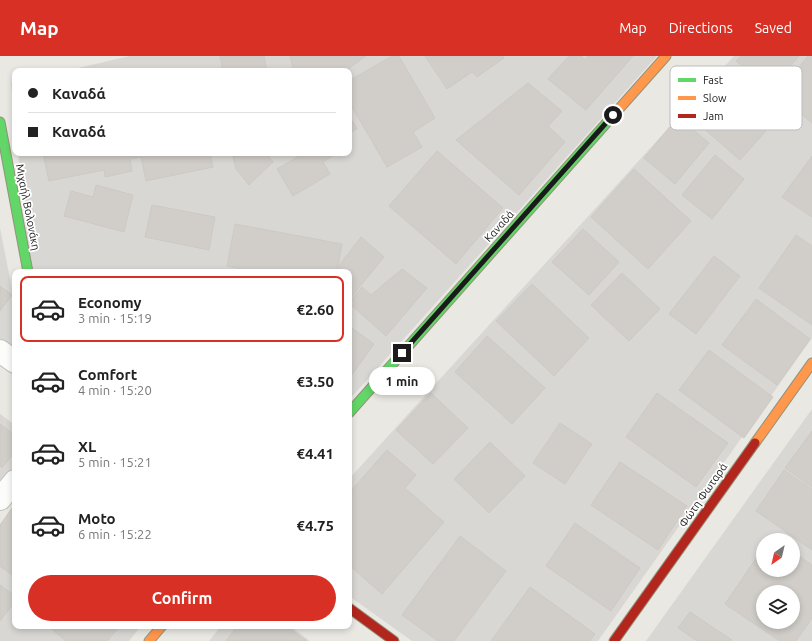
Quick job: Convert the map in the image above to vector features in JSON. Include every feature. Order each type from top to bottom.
[{"type":"street","name":"Καναδά","points":[[352,409],[666,56]]},
{"type":"street","name":"Μιχαήλ Βολονάκη","points":[[0,122],[27,269]]},
{"type":"street","points":[[0,351],[12,360]]},
{"type":"street","name":"Φώτη Φωταρά","points":[[614,641],[812,362]]},
{"type":"street","points":[[0,499],[12,485]]},
{"type":"street","points":[[352,610],[394,641]]},
{"type":"street","points":[[149,641],[159,629]]},
{"type":"shaded area","points":[[130,56],[657,56],[352,397],[352,269],[30,269],[18,156],[352,156],[352,68],[78,68]]},
{"type":"shaded area","points":[[734,56],[812,56],[812,338],[598,641],[412,641],[352,598],[352,476],[670,126],[670,130],[802,130],[802,66],[725,66]]},
{"type":"shaded area","points":[[0,228],[12,289],[12,348],[0,340]]},
{"type":"shaded area","points":[[812,409],[812,641],[646,641]]},
{"type":"shaded area","points":[[0,414],[12,423],[12,473],[0,489]]},
{"type":"shaded area","points":[[12,516],[12,629],[139,629],[129,641],[0,641],[0,531]]},
{"type":"shaded area","points":[[219,629],[294,629],[310,641],[209,641]]},
{"type":"building","points":[[220,56],[264,56],[266,68],[222,68]]},
{"type":"building","points":[[290,56],[366,56],[349,68],[293,68]]},
{"type":"building","points":[[392,56],[399,56],[435,118],[413,132],[422,147],[387,167],[352,107],[352,79]]},
{"type":"building","points":[[425,56],[503,56],[504,58],[477,77],[472,72],[447,89]]},
{"type":"building","points":[[569,56],[581,56],[585,60],[588,56],[633,56],[586,110],[548,79]]},
{"type":"building","points":[[741,56],[799,56],[790,66],[742,66],[736,61]]},
{"type":"building","points":[[808,56],[812,56],[812,123],[802,115],[802,66],[800,66]]},
{"type":"building","points":[[528,83],[562,111],[548,126],[565,142],[519,195],[456,140]]},
{"type":"building","points":[[352,121],[357,129],[352,132]]},
{"type":"building","points":[[670,127],[670,130],[694,130],[709,143],[675,184],[644,158]]},
{"type":"building","points":[[705,130],[765,130],[766,131],[740,160]]},
{"type":"building","points":[[437,151],[503,208],[456,264],[389,206]]},
{"type":"building","points":[[715,155],[744,179],[712,219],[682,195]]},
{"type":"building","points":[[44,156],[211,156],[213,167],[146,181],[141,157],[130,159],[132,171],[105,177],[104,170],[49,181]]},
{"type":"building","points":[[233,156],[268,156],[273,162],[249,185],[236,169]]},
{"type":"building","points":[[299,156],[332,156],[323,162],[330,174],[293,196],[277,169]]},
{"type":"building","points":[[812,156],[812,217],[782,197]]},
{"type":"building","points":[[634,169],[691,221],[648,269],[591,217]]},
{"type":"building","points":[[96,185],[133,195],[124,232],[64,216],[71,191],[93,197]]},
{"type":"building","points":[[152,205],[215,217],[209,250],[145,237]]},
{"type":"building","points":[[235,224],[342,244],[338,269],[242,269],[227,266]]},
{"type":"building","points":[[583,229],[619,262],[589,295],[552,262]]},
{"type":"building","points":[[796,235],[812,246],[812,325],[759,288]]},
{"type":"building","points":[[361,237],[384,257],[352,296],[352,269],[337,268]]},
{"type":"building","points":[[714,256],[740,276],[696,334],[669,314]]},
{"type":"building","points":[[402,269],[427,288],[386,336],[352,306],[352,299],[362,287],[371,295]]},
{"type":"building","points":[[622,273],[660,309],[629,341],[591,305]]},
{"type":"building","points":[[532,284],[589,338],[554,376],[496,321]]},
{"type":"building","points":[[0,286],[12,295],[0,311]]},
{"type":"building","points":[[756,299],[810,339],[777,385],[722,345]]},
{"type":"building","points":[[352,328],[374,344],[352,375]]},
{"type":"building","points":[[487,336],[545,388],[512,424],[455,372]]},
{"type":"building","points":[[709,350],[773,397],[744,438],[679,390]]},
{"type":"building","points":[[431,393],[468,428],[433,464],[396,430]]},
{"type":"building","points":[[657,393],[728,443],[696,487],[626,437]]},
{"type":"building","points":[[560,423],[592,444],[565,484],[533,463]]},
{"type":"building","points":[[0,424],[12,433],[12,455],[2,468],[0,466]]},
{"type":"building","points":[[812,431],[812,487],[785,468]]},
{"type":"building","points":[[490,442],[525,476],[489,513],[454,479]]},
{"type":"building","points":[[387,450],[416,475],[405,488],[444,522],[382,594],[352,568],[352,490]]},
{"type":"building","points":[[620,462],[687,506],[658,550],[591,505]]},
{"type":"building","points":[[784,470],[812,489],[812,550],[800,542],[800,533],[788,533],[756,511]]},
{"type":"building","points":[[12,508],[12,575],[0,566],[0,525]]},
{"type":"building","points":[[575,523],[640,568],[611,611],[546,566]]},
{"type":"building","points":[[460,536],[506,571],[454,641],[438,641],[402,615]]},
{"type":"building","points":[[800,557],[812,565],[812,618],[796,641],[780,641],[762,629],[800,629],[800,585],[756,585],[756,625],[725,604],[756,558],[756,577],[800,577]]},
{"type":"building","points":[[0,585],[12,594],[12,605],[0,621]]},
{"type":"building","points":[[530,587],[595,634],[590,641],[491,641]]},
{"type":"building","points":[[690,612],[732,640],[697,641],[678,628]]},
{"type":"building","points":[[52,629],[117,629],[107,641],[66,641]]},
{"type":"building","points":[[235,629],[290,629],[307,641],[226,641]]},
{"type":"traffic: fast","points":[[352,410],[610,119]]},
{"type":"traffic: fast","points":[[0,122],[27,269]]},
{"type":"traffic: slow","points":[[610,119],[666,56]]},
{"type":"traffic: slow","points":[[755,443],[812,363]]},
{"type":"traffic: slow","points":[[149,641],[159,629]]},
{"type":"traffic: jam","points":[[614,641],[755,443]]},
{"type":"traffic: jam","points":[[352,610],[394,641]]},
{"type":"route","points":[[402,353],[613,115]]}]
